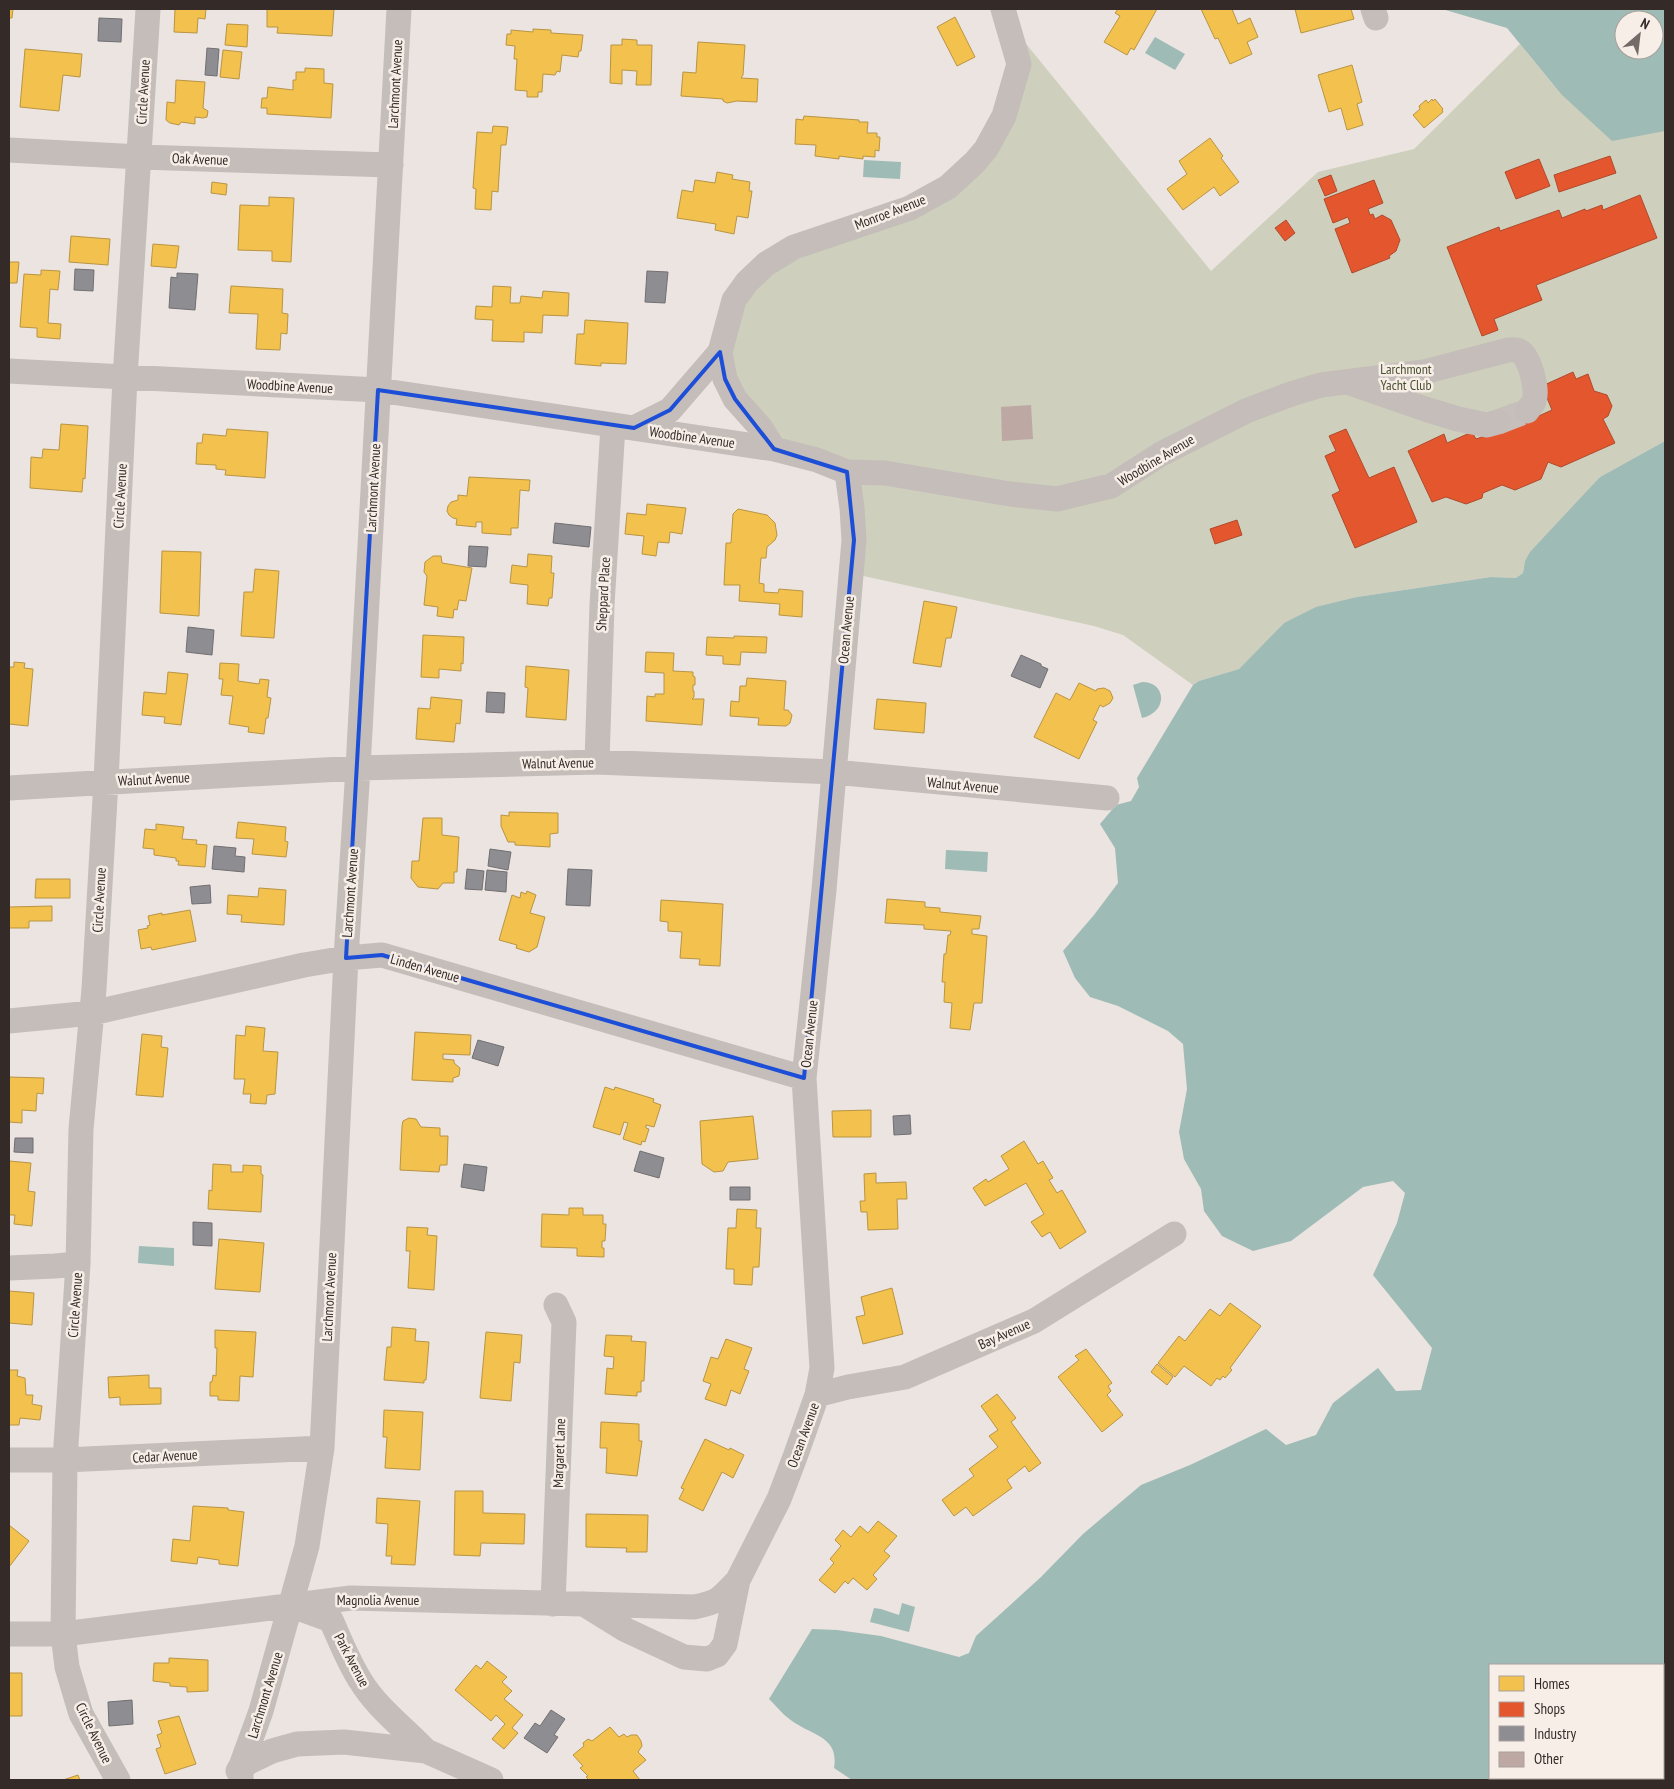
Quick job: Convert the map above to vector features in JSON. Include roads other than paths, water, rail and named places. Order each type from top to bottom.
[{"type":"street","name":"Circle Avenue","points":[[118,1780],[81,1714],[66,1667],[62,1634],[65,1460],[78,1264],[81,1129],[92,1013],[106,781],[125,378],[148,9]]},
{"type":"street","name":"Larchmont Avenue","points":[[238,1776],[261,1711],[307,1546],[322,1448],[346,958],[399,9]]},
{"type":"street","name":"Monroe Avenue","points":[[774,449],[760,427],[735,399],[725,379],[720,352],[734,300],[747,282],[766,264],[794,247],[910,208],[948,187],[986,149],[1004,116],[1019,64],[1003,9]]},
{"type":"street","name":"Oak Avenue","points":[[9,150],[140,157],[391,165]]},
{"type":"street","name":"Woodbine Avenue","points":[[9,372],[378,390],[774,449],[817,460],[847,472],[885,473],[1010,494],[1057,499],[1111,486],[1161,454],[1246,410],[1321,385],[1424,372],[1508,350],[1518,350],[1525,355],[1530,364],[1534,387],[1534,401],[1526,411]]},
{"type":"street","name":"Monroe Avenue","points":[[624,427],[670,410],[720,352]]},
{"type":"street","name":"Woodbine Avenue","points":[[1346,381],[1425,410],[1458,419],[1487,425],[1498,422]]},
{"type":"street","name":"Sheppard Place","points":[[597,762],[602,605],[624,427]]},
{"type":"street","name":"Ocean Avenue","points":[[738,1580],[779,1499],[817,1395],[822,1368],[804,1078],[824,890],[854,540],[847,472]]},
{"type":"street","name":"Walnut Avenue","points":[[9,788],[358,768],[597,762],[834,772],[1107,798]]},
{"type":"street","name":"Linden Avenue","points":[[9,1021],[92,1013],[304,965],[346,958],[382,955],[804,1078]]},
{"type":"street","name":"Bay Avenue","points":[[817,1395],[848,1387],[905,1377],[1034,1321],[1174,1234]]},
{"type":"street","points":[[9,1268],[78,1264]]},
{"type":"street","name":"Margaret Lane","points":[[553,1604],[564,1322],[556,1305]]},
{"type":"street","name":"Cedar Avenue","points":[[9,1460],[65,1460],[322,1448]]},
{"type":"street","points":[[584,1604],[626,1630],[684,1657],[706,1659],[716,1655],[725,1644],[738,1580]]},
{"type":"street","name":"Magnolia Avenue","points":[[9,1634],[62,1634],[351,1598],[694,1607],[713,1604],[738,1580]]},
{"type":"street","name":"Park Avenue","points":[[290,1606],[331,1620],[360,1681],[382,1708],[426,1751]]},
{"type":"street","name":"Park Avenue","points":[[238,1776],[272,1750],[298,1744],[344,1742],[426,1751],[492,1780]]},
{"type":"water","points":[[1442,9],[1665,9],[1665,131],[1612,141],[1561,94],[1507,28]]},
{"type":"water","points":[[1155,37],[1185,54],[1175,70],[1145,53]]},
{"type":"water","points":[[864,160],[901,162],[900,179],[863,177]]},
{"type":"water","points":[[1665,441],[1665,1780],[852,1780],[834,1768],[835,1758],[833,1750],[824,1739],[791,1721],[769,1699],[812,1629],[837,1630],[881,1636],[959,1657],[969,1653],[976,1636],[1041,1577],[1083,1534],[1141,1485],[1190,1465],[1266,1429],[1286,1445],[1316,1435],[1333,1403],[1378,1368],[1396,1391],[1421,1390],[1432,1348],[1373,1275],[1397,1223],[1405,1193],[1393,1181],[1363,1187],[1291,1241],[1253,1251],[1222,1236],[1204,1211],[1201,1189],[1184,1159],[1179,1132],[1187,1089],[1183,1044],[1168,1031],[1118,1006],[1090,997],[1075,978],[1063,951],[1118,883],[1115,848],[1100,824],[1116,805],[1131,801],[1139,787],[1137,778],[1193,685],[1199,681],[1239,669],[1284,623],[1316,607],[1357,597],[1491,577],[1516,578],[1523,573],[1525,561],[1530,552],[1600,477]]},
{"type":"water","points":[[1142,682],[1150,683],[1156,687],[1160,692],[1161,698],[1156,710],[1142,718],[1133,685]]},
{"type":"water","points":[[946,850],[988,852],[987,872],[945,869]]},
{"type":"water","points":[[139,1246],[174,1248],[174,1266],[138,1263]]},
{"type":"water","points":[[902,1603],[915,1607],[909,1632],[870,1622],[874,1608],[899,1615]]},
{"type":"tunnel","points":[[1498,422],[1527,411]]},
{"type":"park label","name":"Larchmont Yacht Club","points":[[1406,378]]}]
